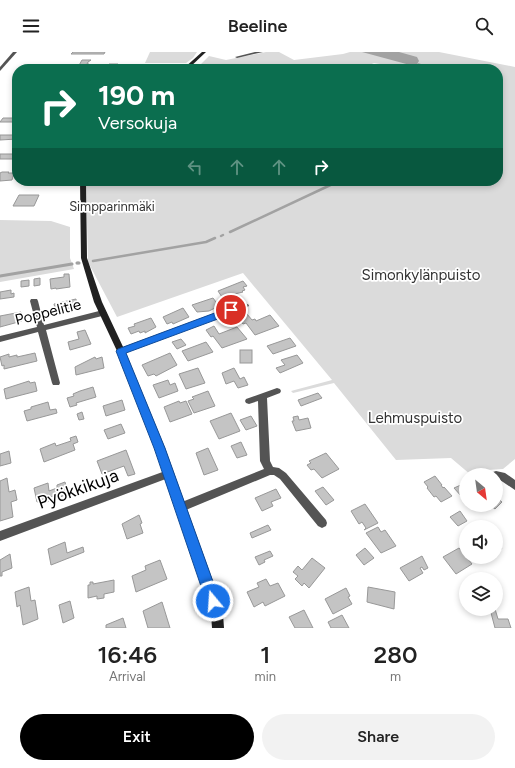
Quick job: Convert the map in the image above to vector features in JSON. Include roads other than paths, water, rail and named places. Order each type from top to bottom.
[{"type":"main road","points":[[191,64],[204,52]]},
{"type":"main road","points":[[83,186],[84,258],[104,313],[144,408],[181,507],[217,614],[218,628]]},
{"type":"street","points":[[0,70],[15,52]]},
{"type":"street","points":[[237,57],[262,52]]},
{"type":"street","points":[[34,301],[56,383]]},
{"type":"street","points":[[121,351],[245,305]]},
{"type":"street","name":"Poppelitie","points":[[0,339],[104,313]]},
{"type":"street","points":[[249,401],[277,391]]},
{"type":"street","points":[[262,396],[264,461],[270,471]]},
{"type":"street","points":[[181,507],[270,471],[276,471],[283,476],[322,523]]},
{"type":"street","name":"Pyökkikuja","points":[[0,536],[168,474]]},
{"type":"street","points":[[503,477],[515,486]]},
{"type":"waterway","points":[[230,232],[328,186]]},
{"type":"waterway","points":[[93,261],[206,242],[215,238]]},
{"type":"waterway","points":[[0,276],[72,264]]},
{"type":"park label","name":"Simpparinmäki","points":[[112,206]]},
{"type":"park label","name":"Simonkylänpuisto","points":[[421,275]]},
{"type":"park label","name":"Lehmuspuisto","points":[[415,418]]}]
